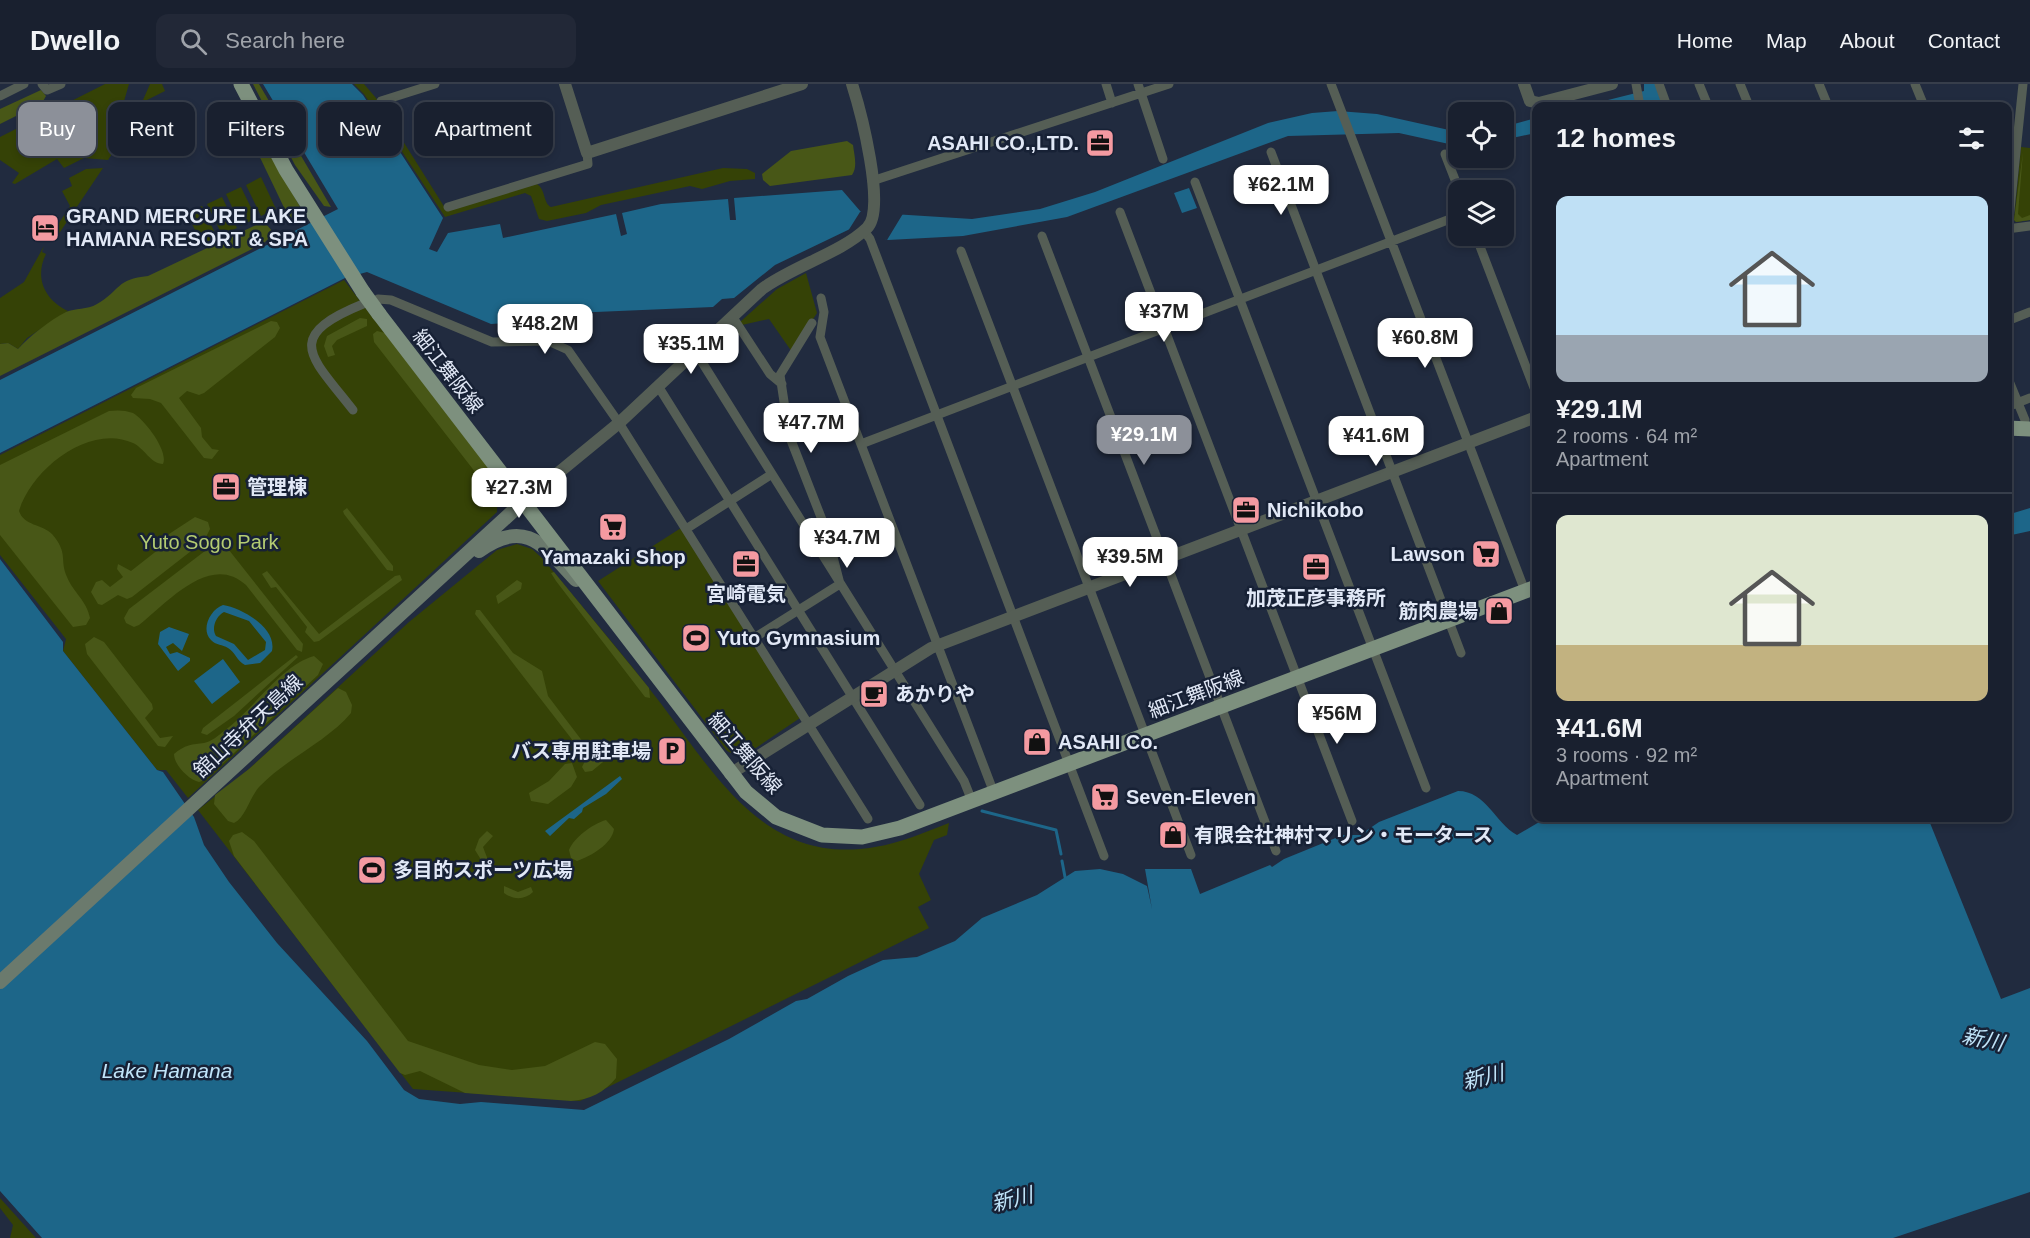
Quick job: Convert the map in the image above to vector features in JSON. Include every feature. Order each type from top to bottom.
[{"type":"main road","name":"細江舞阪線","points":[[242,84],[276,153],[360,292],[379,307],[604,610],[730,774],[753,799],[776,817],[803,830],[832,836],[882,834],[1530,589]]},
{"type":"main road","points":[[2012,427],[2027,425]]},
{"type":"main road","name":"舘山寺弁天島線","points":[[0,982],[524,501]]},
{"type":"main road","points":[[420,595],[491,542],[517,535],[531,537],[542,545],[604,610]]},
{"type":"street","points":[[0,96],[24,84]]},
{"type":"street","points":[[42,84],[47,90],[61,84]]},
{"type":"street","points":[[381,101],[435,84]]},
{"type":"street","points":[[448,207],[588,164],[588,153],[565,84]]},
{"type":"street","points":[[588,153],[802,84]]},
{"type":"street","points":[[852,84],[866,133],[872,181],[874,212],[867,235],[1104,856]]},
{"type":"street","points":[[1106,84],[1112,103]]},
{"type":"street","points":[[872,181],[1112,103],[1140,89],[1169,84]]},
{"type":"street","points":[[1331,84],[1348,135],[1468,443],[1530,589]]},
{"type":"street","points":[[1524,84],[1532,102]]},
{"type":"street","points":[[1659,84],[1666,102]]},
{"type":"street","points":[[1699,84],[1706,102]]},
{"type":"street","points":[[1740,84],[1747,102]]},
{"type":"street","points":[[1819,84],[1826,102]]},
{"type":"street","points":[[1915,84],[1922,102]]},
{"type":"street","points":[[2012,184],[2023,84]]},
{"type":"street","points":[[1538,102],[1607,85]]},
{"type":"street","points":[[1637,87],[1639,102]]},
{"type":"street","points":[[1140,89],[1163,159]]},
{"type":"street","points":[[1271,152],[1461,653]]},
{"type":"street","points":[[1445,154],[1455,180]]},
{"type":"street","points":[[1195,182],[1426,788]]},
{"type":"street","points":[[1120,212],[1352,821]]},
{"type":"street","points":[[861,444],[1448,220]]},
{"type":"street","points":[[2012,228],[2030,226]]},
{"type":"street","points":[[524,501],[619,423],[732,316],[781,276],[853,239],[867,235]]},
{"type":"street","points":[[1042,236],[1276,851]]},
{"type":"street","points":[[1480,246],[1532,383]]},
{"type":"street","points":[[961,251],[1191,855]]},
{"type":"street","points":[[353,410],[315,359],[312,346],[314,335],[321,325],[360,292]]},
{"type":"street","points":[[821,298],[823,323],[820,337],[994,793]]},
{"type":"street","points":[[379,307],[391,300],[492,342],[549,341],[562,345],[619,423],[868,819]]},
{"type":"street","points":[[2012,319],[2030,312]]},
{"type":"street","points":[[732,316],[770,374],[782,384]]},
{"type":"street","points":[[812,323],[780,375],[789,435],[826,530],[840,584]]},
{"type":"street","points":[[695,351],[964,781],[972,801]]},
{"type":"street","points":[[658,386],[920,804]]},
{"type":"street","points":[[2012,388],[2027,425]]},
{"type":"street","points":[[2012,405],[2030,398]]},
{"type":"street","points":[[730,774],[894,669],[938,646],[1532,419]]},
{"type":"street","points":[[686,529],[772,474]]},
{"type":"street","points":[[754,638],[840,584]]},
{"type":"green space","points":[[105,84],[129,84],[124,102],[108,102],[108,156],[111,156],[108,160],[84,158],[64,168],[57,159],[15,184],[12,183],[19,173],[0,160],[0,137],[18,128],[18,156],[96,156],[96,102],[69,102]]},
{"type":"green space","points":[[150,84],[162,84],[165,91],[142,102]]},
{"type":"green space","points":[[253,84],[259,84],[270,102],[262,102]]},
{"type":"green space","points":[[354,84],[364,84],[379,102],[369,102]]},
{"type":"green space","points":[[41,90],[46,96],[43,102],[18,102],[18,115],[0,124],[0,109]]},
{"type":"green space","points":[[402,139],[445,208],[537,184],[551,207],[723,168],[747,169],[755,173],[755,179],[730,181],[702,189],[690,186],[601,205],[586,213],[547,221],[539,219],[531,196],[525,193],[445,217],[402,152]]},
{"type":"green space","points":[[847,141],[853,145],[855,156],[855,168],[852,175],[770,186],[763,180],[762,174],[791,151]]},
{"type":"green space","points":[[2021,147],[2030,148],[2030,220],[2016,222],[2014,220]]},
{"type":"green space","points":[[2023,152],[2018,214],[2022,218],[2030,215],[2030,220],[2016,222],[2014,220]]},
{"type":"green space","points":[[259,156],[271,156],[303,212],[304,217],[299,223],[290,220]]},
{"type":"green space","points":[[290,156],[301,156],[331,207],[324,206]]},
{"type":"green space","points":[[103,168],[58,235],[55,233],[50,237],[70,206],[62,191],[72,186],[69,178],[86,169]]},
{"type":"green space","points":[[261,177],[276,209],[261,216],[246,185]]},
{"type":"green space","points":[[241,187],[256,218],[241,226],[226,194]]},
{"type":"green space","points":[[222,197],[237,228],[222,235],[207,204]]},
{"type":"green space","points":[[202,206],[217,237],[202,245],[187,213]]},
{"type":"green space","points":[[260,223],[266,224],[272,231],[271,236],[264,243],[0,376],[0,344],[8,343],[18,349],[40,329],[66,312],[93,306],[105,299],[124,282],[148,276]]},
{"type":"green space","points":[[44,246],[42,252],[46,254],[41,271],[44,287],[53,301],[68,311],[27,338],[18,349],[8,343],[0,344],[0,298],[24,282]]},
{"type":"green space","points":[[806,273],[817,313],[792,352],[769,319],[742,325],[740,322],[777,289]]},
{"type":"green space","name":"Yuto Sogo Park","points":[[344,280],[501,485],[498,489],[497,512],[188,798],[166,770],[157,770],[63,651],[66,639],[0,555],[0,455]]},
{"type":"green space","points":[[360,318],[367,319],[367,326],[337,340],[332,346],[335,355],[328,357],[324,346],[327,336]]},
{"type":"green space","points":[[271,321],[277,322],[280,328],[275,337],[204,393],[199,395],[187,391],[179,398],[201,428],[202,437],[212,449],[219,450],[212,459],[204,458],[161,403],[150,399],[133,398],[131,395],[136,388]]},
{"type":"green space","points":[[377,331],[385,333],[499,481],[497,488],[482,487],[479,477],[374,342],[373,334]]},
{"type":"green space","points":[[121,410],[138,416],[159,444],[164,458],[163,464],[151,459],[133,443],[116,438],[98,439],[64,454],[49,466],[26,495],[19,511],[25,520],[52,534],[60,547],[67,577],[86,607],[90,618],[86,625],[73,627],[0,535],[0,465],[109,411]]},
{"type":"green space","points":[[347,508],[393,566],[393,571],[387,570],[344,514],[343,511]]},
{"type":"green space","points":[[195,517],[208,522],[210,529],[204,541],[132,597],[127,599],[118,595],[102,605],[98,604],[91,592],[96,582],[102,580],[110,587],[123,577],[117,569],[118,564],[131,571],[159,549],[169,534]]},
{"type":"green space","name":"Yuto Gymnasium","points":[[681,528],[800,718],[741,758],[727,751],[598,581]]},
{"type":"green space","points":[[218,541],[225,545],[303,644],[302,652],[297,650],[246,585],[232,576],[218,574],[204,577],[176,594],[139,625],[134,627],[126,623],[124,618],[129,609]]},
{"type":"green space","points":[[517,544],[532,549],[543,559],[633,668],[725,787],[775,830],[804,843],[837,849],[885,845],[949,823],[947,835],[934,840],[919,874],[931,900],[918,907],[929,928],[580,1101],[413,1089],[198,810],[249,769],[409,622],[497,550]]},
{"type":"green space","points":[[267,571],[319,634],[395,576],[400,575],[402,580],[319,641],[314,642],[305,632],[307,627],[276,587],[271,588],[262,574]]},
{"type":"green space","points":[[554,572],[649,688],[650,698],[645,697],[556,581],[551,573]]},
{"type":"green space","points":[[517,580],[522,583],[521,589],[498,604],[496,596]]},
{"type":"green space","points":[[476,610],[480,610],[513,653],[542,671],[548,696],[583,742],[582,748],[577,746],[475,614]]},
{"type":"green space","points":[[94,637],[104,642],[152,704],[153,709],[145,718],[160,738],[173,736],[165,747],[158,746],[87,654],[85,644]]},
{"type":"green space","points":[[296,655],[298,657],[234,716],[207,735],[201,733],[203,728]]},
{"type":"green space","points":[[314,656],[323,664],[318,675],[205,780],[195,781],[176,763],[174,754],[185,747],[215,738],[235,722],[278,678],[302,661]]},
{"type":"green space","points":[[338,688],[346,692],[352,705],[351,713],[331,732],[270,776],[253,795],[238,820],[234,823],[228,821],[214,804],[215,795],[249,769]]},
{"type":"green space","points":[[597,750],[603,753],[603,762],[592,771],[585,772],[582,767],[588,755]]},
{"type":"green space","points":[[572,763],[577,777],[571,787],[548,804],[531,801],[529,793],[549,781],[565,764]]},
{"type":"green space","points":[[606,820],[614,829],[609,840],[583,859],[577,861],[571,858],[569,850],[579,836]]},
{"type":"green space","points":[[487,831],[493,836],[483,847],[488,860],[483,863],[475,850],[479,839]]},
{"type":"green space","points":[[242,832],[254,841],[408,1041],[479,1065],[512,1070],[545,1066],[595,1042],[605,1044],[617,1059],[616,1078],[596,1094],[571,1101],[465,1093],[420,1071],[405,1075],[400,1073],[234,856],[229,841],[233,835]]},
{"type":"green space","points":[[504,886],[518,892],[531,887],[533,892],[523,898],[515,898],[504,893]]},
{"type":"green space","points":[[0,1198],[36,1238],[10,1238],[13,1225],[0,1208]]},
{"type":"water","points":[[263,84],[352,84],[368,102],[318,102],[318,156],[402,155],[443,218],[429,249],[437,252],[448,233],[500,224],[503,238],[616,214],[621,236],[627,234],[622,213],[661,204],[728,199],[730,220],[736,220],[734,198],[842,190],[861,212],[972,219],[1040,209],[1095,192],[1268,123],[1312,113],[1338,111],[1377,114],[1448,130],[1448,144],[1399,133],[1288,136],[1067,217],[963,236],[888,240],[850,229],[775,265],[734,298],[722,299],[713,307],[572,313],[561,319],[491,324],[367,272],[345,278],[0,453],[0,380],[338,209],[306,156],[306,102],[274,102]]},
{"type":"water","points":[[1644,84],[1655,84],[1662,102],[1600,102],[1644,91]]},
{"type":"water","points":[[1532,119],[1532,134],[1514,138],[1514,124]]},
{"type":"water","points":[[1189,188],[1197,208],[1182,213],[1174,193]]},
{"type":"water","points":[[2030,508],[2030,531],[2012,535],[2012,513]]},
{"type":"water","points":[[0,559],[63,642],[63,651],[157,770],[163,772],[194,817],[204,845],[229,882],[277,943],[367,1041],[404,1090],[419,1099],[460,1104],[481,1102],[584,1110],[729,1039],[796,1001],[807,999],[883,960],[917,957],[955,941],[982,918],[1037,895],[1075,871],[1100,869],[1123,874],[1147,886],[1152,909],[1145,869],[1191,869],[1200,894],[1270,865],[1272,867],[1284,859],[1343,835],[1360,835],[1379,822],[1458,791],[1476,796],[1509,830],[1517,835],[1539,822],[1930,822],[2001,999],[2030,988],[2030,1192],[1893,1238],[42,1238],[0,1191]]},
{"type":"water","points":[[223,605],[239,610],[264,627],[272,643],[272,651],[260,663],[245,665],[230,650],[215,643],[208,636],[208,620]],"holes":[[[224,612],[249,621],[266,642],[265,650],[248,660],[234,644],[216,636],[214,626]]]},
{"type":"water","points":[[169,627],[189,634],[182,651],[173,643],[166,647],[170,654],[177,652],[190,658],[190,661],[178,671],[158,644],[160,632]]},
{"type":"water","points":[[223,659],[240,682],[212,704],[194,681]]},
{"type":"water","points":[[620,776],[622,779],[606,794],[583,808],[574,819],[569,818],[550,836],[545,831]]},
{"type":"pier","points":[[860,212],[904,212],[887,240],[851,232],[840,238],[833,238],[848,231]]},
{"type":"waterway","points":[[982,811],[1056,830],[1061,854]]},
{"type":"waterway","points":[[1062,861],[1065,877]]},
{"type":"place","name":"ASAHI CO.,LTD.","points":[[1100,143]]},
{"type":"place","name":"GRAND MERCURE LAKE HAMANA RESORT & SPA","points":[[45,228]]},
{"type":"place","name":"管理棟","points":[[226,487]]},
{"type":"place","name":"Nichikobo","points":[[1246,510]]},
{"type":"place","name":"Yamazaki Shop","points":[[613,527]]},
{"type":"place","name":"Lawson","points":[[1486,554]]},
{"type":"place","name":"宮崎電気","points":[[746,564]]},
{"type":"place","name":"加茂正彦事務所","points":[[1316,567]]},
{"type":"place","name":"筋肉農場","points":[[1499,611]]},
{"type":"place","name":"Yuto Gymnasium","points":[[696,638]]},
{"type":"place","name":"あかりや","points":[[874,694]]},
{"type":"place","name":"ASAHI Co.","points":[[1037,742]]},
{"type":"place","name":"バス専用駐車場","points":[[672,751]]},
{"type":"place","name":"Seven-Eleven","points":[[1105,797]]},
{"type":"place","name":"有限会社神村マリン・モータース","points":[[1173,835]]},
{"type":"place","name":"多目的スポーツ広場","points":[[372,870]]},
{"type":"water label","name":"新川","points":[[1983,1039]]},
{"type":"water label","name":"Lake Hamana","points":[[167,1070]]},
{"type":"water label","name":"新川","points":[[1483,1077]]},
{"type":"water label","name":"新川","points":[[1012,1199]]}]
